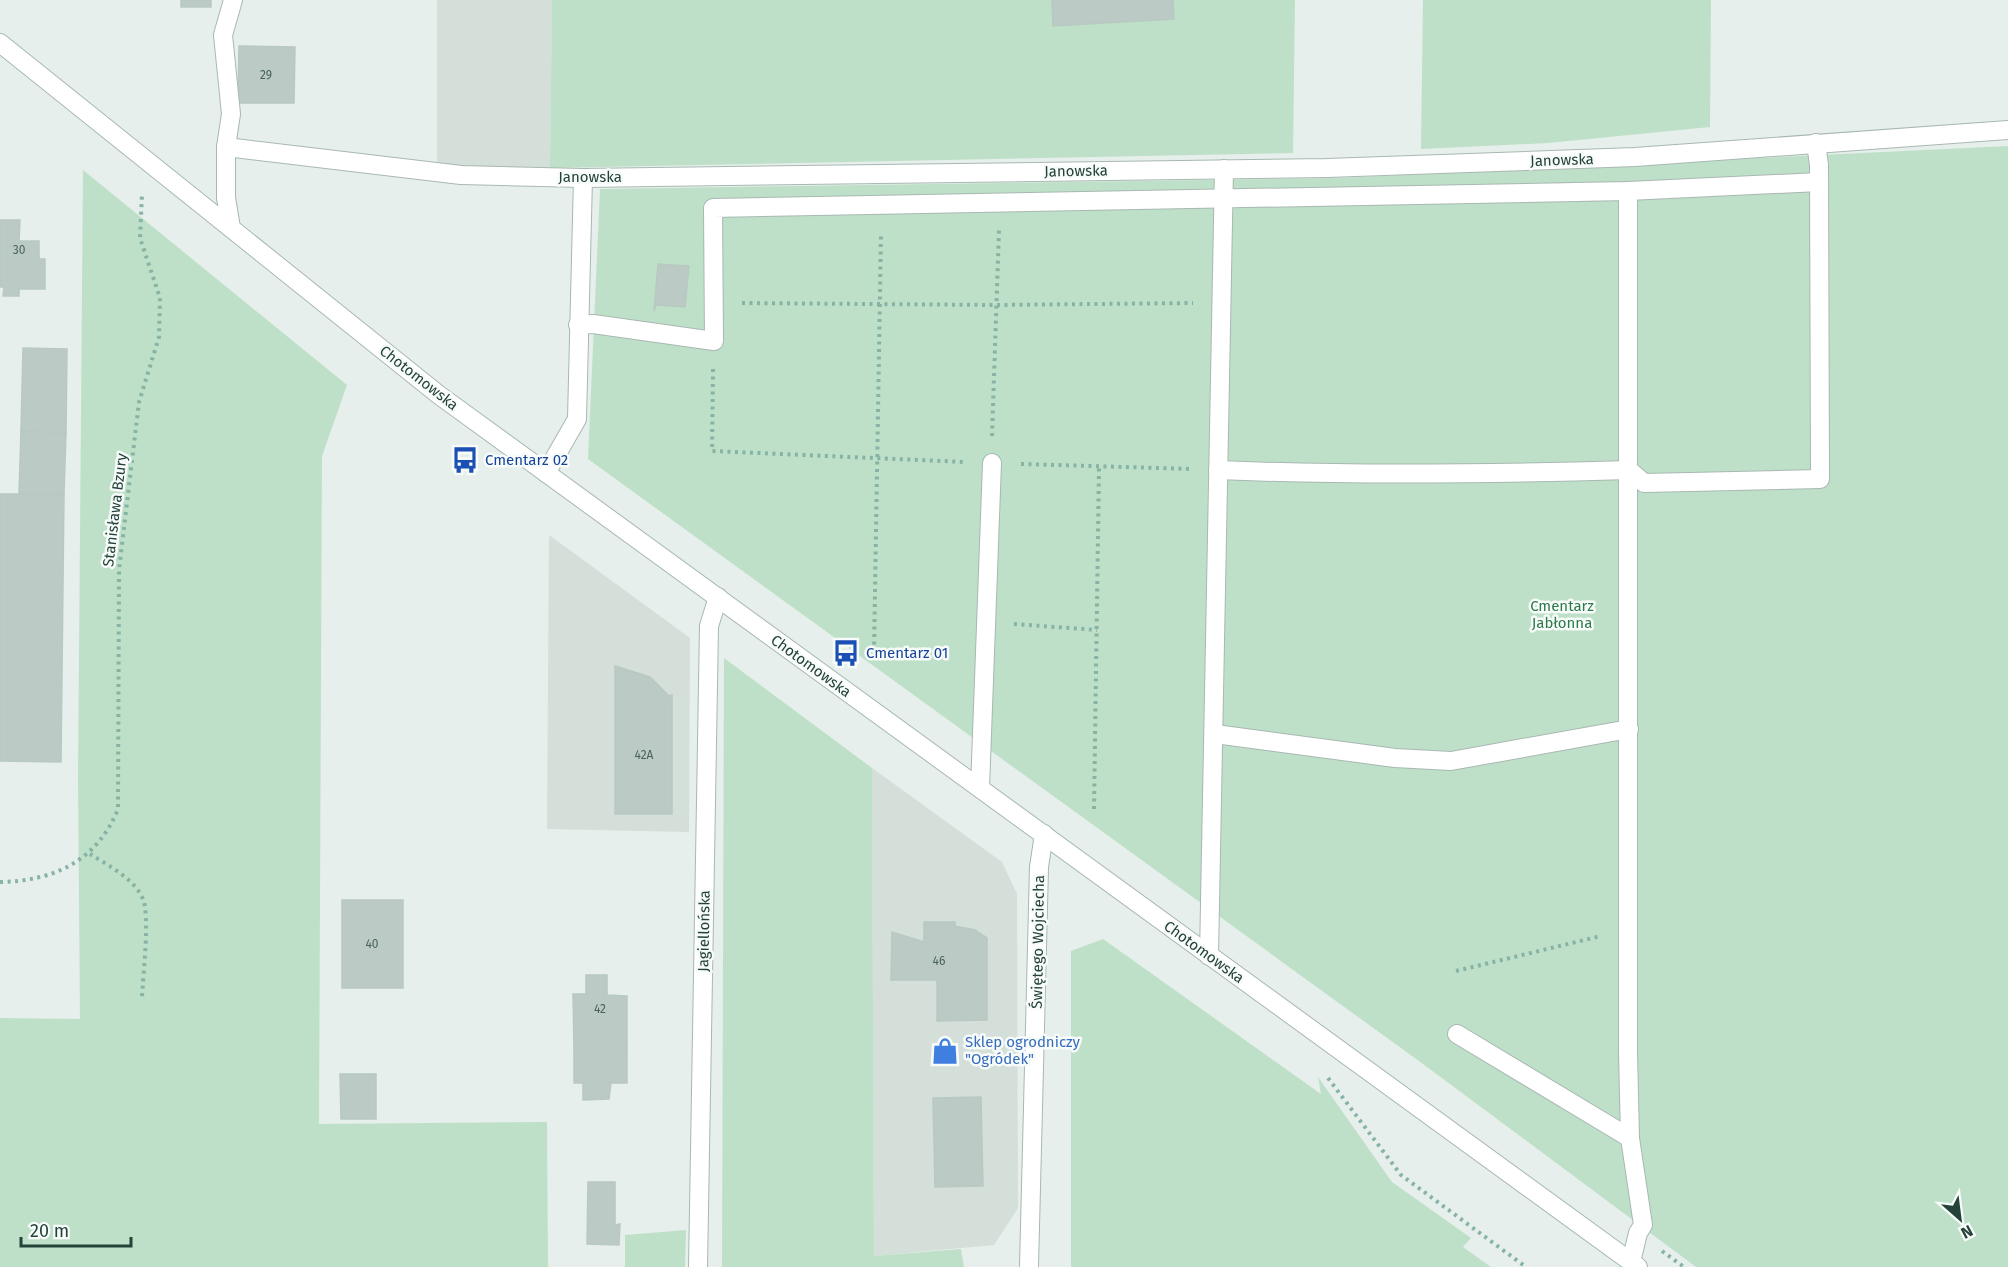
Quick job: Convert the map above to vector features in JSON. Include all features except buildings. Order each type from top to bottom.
[{"type":"street","points":[[231,228],[226,198],[226,147],[231,114],[223,35],[232,0]]},
{"type":"street","name":"Chotomowska","points":[[0,43],[154,169],[439,395],[1634,1265]]},
{"type":"street","name":"Janowska","points":[[226,147],[461,175],[583,178],[1224,169],[1635,158],[2008,130]]},
{"type":"street","points":[[1218,470],[1336,474],[1629,470],[1644,483],[1820,479],[1819,182],[1816,143]]},
{"type":"street","points":[[1209,956],[1224,169]]},
{"type":"street","points":[[546,473],[577,419],[583,178]]},
{"type":"street","points":[[578,325],[593,324],[714,341],[713,208],[1628,191],[1819,182]]},
{"type":"street","points":[[1628,191],[1630,1138],[1643,1225],[1638,1233],[1634,1265]]},
{"type":"street","points":[[980,788],[992,463]]},
{"type":"street","name":"Jagiellońska","points":[[698,1267],[709,626],[718,597]]},
{"type":"street","points":[[1215,734],[1395,758],[1451,761],[1629,729]]},
{"type":"street","name":"Świętego Wojciecha","points":[[1029,1267],[1040,867],[1044,834]]},
{"type":"street","points":[[1457,1034],[1630,1138]]},
{"type":"path","name":"Stanisława Bzury","points":[[0,882],[43,877],[90,854],[102,841],[118,809],[119,570],[139,402],[159,337],[160,298],[140,238],[141,195],[154,169]]},
{"type":"path","points":[[992,463],[1000,202]]},
{"type":"path","points":[[874,652],[881,205]]},
{"type":"path","points":[[714,303],[996,305],[1221,302]]},
{"type":"path","points":[[714,341],[712,451],[1218,470]]},
{"type":"path","points":[[1094,809],[1100,466]]},
{"type":"path","points":[[986,622],[1097,630]]},
{"type":"path","points":[[90,854],[121,874],[143,899],[145,913],[142,997]]},
{"type":"path","points":[[1456,971],[1628,930]]},
{"type":"shaded area","points":[[437,0],[552,0],[550,168],[437,165]]},
{"type":"shaded area","points":[[549,535],[690,638],[689,832],[547,829]]},
{"type":"shaded area","name":"Sklep ogrodniczy \"Ogródek\"","points":[[872,768],[1002,862],[1017,894],[1018,1208],[994,1245],[874,1256]]},
{"type":"green space","points":[[552,0],[1295,0],[1293,153],[550,168]]},
{"type":"green space","points":[[1423,0],[1711,0],[1710,127],[1548,143],[1421,149]]},
{"type":"green space","name":"Cmentarz Jabłonna","points":[[2008,146],[2008,1267],[1696,1267],[1423,1064],[588,459],[600,189],[1339,178]]},
{"type":"green space","points":[[83,170],[347,385],[322,456],[319,1124],[547,1122],[548,1267],[0,1267],[0,1018],[80,1019],[78,777]]},
{"type":"green space","points":[[724,658],[872,768],[874,1256],[961,1249],[964,1267],[722,1267]]},
{"type":"green space","points":[[1103,939],[1321,1094],[1318,1077],[1392,1182],[1471,1238],[1463,1247],[1491,1267],[1071,1267],[1071,951]]},
{"type":"green space","points":[[686,1230],[685,1267],[625,1267],[625,1235]]},
{"type":"place","name":"Cmentarz 02","points":[[465,460]]},
{"type":"place","name":"Cmentarz 01","points":[[846,653]]},
{"type":"place","name":"Sklep ogrodniczy \"Ogródek\"","points":[[945,1051]]}]
